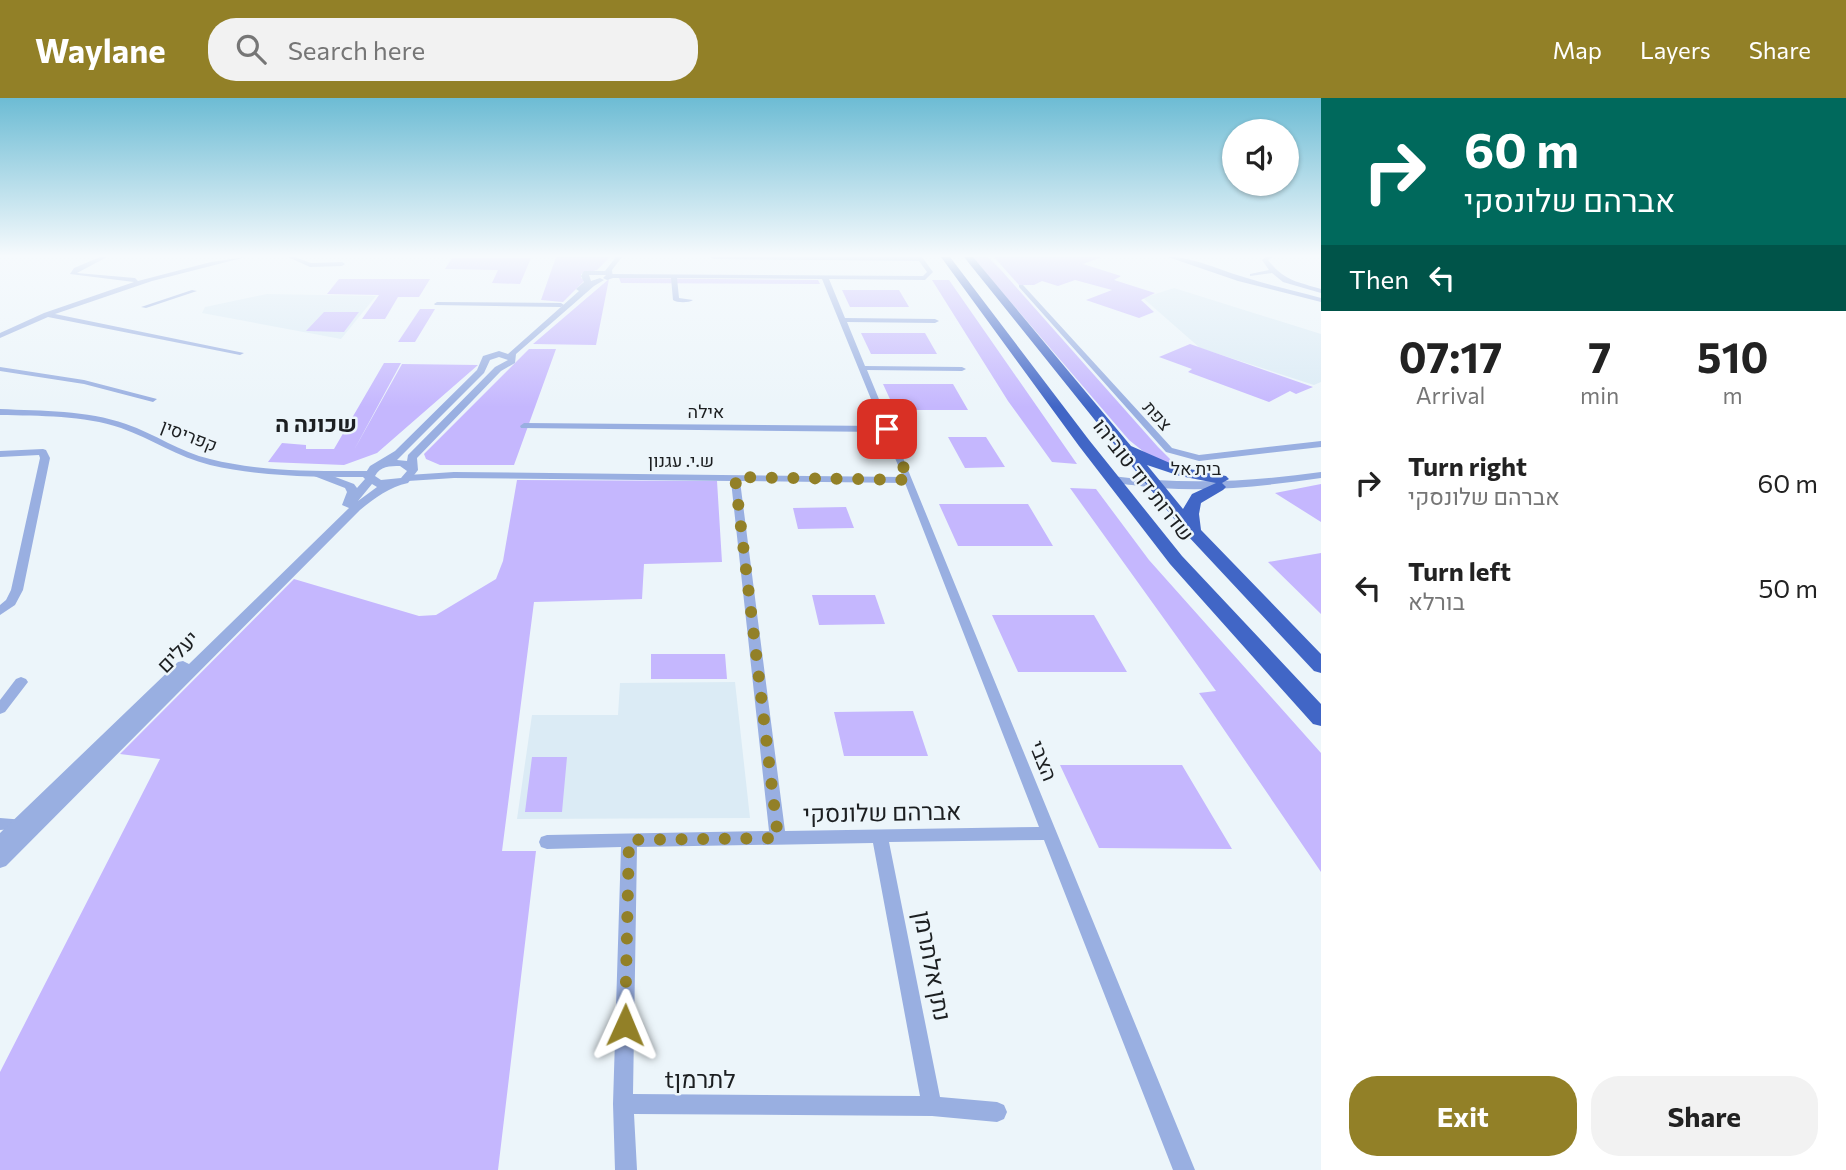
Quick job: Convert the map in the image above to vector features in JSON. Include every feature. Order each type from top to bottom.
[{"type":"highway","name":"שדרות דוד טוביהו","points":[[983,307],[1176,560],[1321,718]]},
{"type":"highway","name":"שדרות דוד טוביהו","points":[[1009,307],[1193,531],[1321,666]]},
{"type":"highway","points":[[1117,441],[1148,461],[1220,483]]},
{"type":"highway","points":[[1193,531],[1189,516],[1193,499],[1220,483]]},
{"type":"street","points":[[0,335],[65,307]]},
{"type":"street","points":[[384,464],[399,453],[486,363],[487,358],[513,346],[559,307]]},
{"type":"street","points":[[411,472],[412,457],[508,361],[517,347],[564,307]]},
{"type":"street","name":"הצבי","points":[[837,307],[909,480],[1184,1170]]},
{"type":"street","name":"צפת","points":[[1040,307],[1169,450],[1199,458],[1321,444]]},
{"type":"street","points":[[45,314],[240,353]]},
{"type":"street","points":[[842,320],[935,321]]},
{"type":"street","points":[[496,355],[508,361]]},
{"type":"street","points":[[486,363],[508,361]]},
{"type":"street","points":[[862,368],[962,369]]},
{"type":"street","name":"קפריסין","points":[[0,369],[84,382],[153,398]]},
{"type":"street","name":"קפריסין","points":[[0,411],[107,421],[189,456],[243,468],[370,477]]},
{"type":"street","name":"אילה","points":[[524,426],[887,429]]},
{"type":"street","points":[[0,454],[43,452],[45,458],[17,590],[11,602],[0,611]]},
{"type":"street","points":[[384,464],[403,463],[411,472]]},
{"type":"street","name":"יעלים","points":[[0,844],[349,504],[384,464]]},
{"type":"street","name":"בית אל","points":[[1220,483],[1321,468]]},
{"type":"street","name":"ש.י. עגנון","points":[[411,472],[454,475],[909,480]]},
{"type":"street","name":"יעלים","points":[[0,860],[356,508],[376,492],[411,472]]},
{"type":"street","points":[[318,474],[350,486],[353,492],[349,504]]},
{"type":"street","name":"בית אל","points":[[1112,479],[1153,484],[1271,483],[1321,475]]},
{"type":"street","points":[[370,477],[379,484],[392,484]]},
{"type":"street","points":[[735,477],[778,838]]},
{"type":"street","points":[[0,709],[21,682]]},
{"type":"street","points":[[0,824],[20,824]]},
{"type":"street","name":"אברהם שלונסקי","points":[[547,842],[1050,833]]},
{"type":"street","name":"נתן אלתרמן","points":[[880,836],[932,1106]]},
{"type":"street","points":[[626,1170],[623,1104],[629,840]]},
{"type":"street","name":"tלתרמן","points":[[623,1104],[932,1106],[997,1112]]},
{"type":"shaded area","points":[[205,307],[367,307],[341,339],[202,313]]},
{"type":"shaded area","points":[[370,307],[392,307],[385,319],[362,319]]},
{"type":"shaded area","points":[[576,307],[603,307],[596,345],[533,344]]},
{"type":"shaded area","points":[[949,307],[968,307],[1077,464],[1052,462],[1008,401]]},
{"type":"shaded area","points":[[1015,307],[1034,307],[1178,467],[1149,456],[1129,440]]},
{"type":"shaded area","points":[[1107,307],[1149,307],[1154,312],[1139,318]]},
{"type":"shaded area","points":[[1153,307],[1235,307],[1321,334],[1321,382],[1314,385],[1200,348]]},
{"type":"shaded area","points":[[420,309],[435,309],[415,342],[398,342]]},
{"type":"shaded area","points":[[324,312],[359,312],[344,332],[306,331]]},
{"type":"shaded area","points":[[861,333],[925,333],[937,354],[871,354]]},
{"type":"shaded area","points":[[1190,344],[1313,387],[1296,394],[1290,391],[1269,402],[1188,372],[1192,369],[1159,357]]},
{"type":"shaded area","points":[[529,349],[556,349],[514,465],[440,465],[426,459],[424,454]]},
{"type":"shaded area","points":[[384,363],[401,363],[354,450],[402,364],[478,365],[377,453],[344,465],[268,462],[282,443],[306,445],[306,449],[334,449]]},
{"type":"shaded area","points":[[883,384],[953,384],[968,410],[895,410]]},
{"type":"shaded area","points":[[948,437],[986,437],[1005,467],[965,468]]},
{"type":"shaded area","points":[[517,480],[717,481],[722,562],[644,564],[642,599],[534,602],[502,851],[536,851],[498,1170],[0,1170],[0,1072],[160,759],[120,754],[294,579],[419,616],[436,615],[496,579],[503,561]]},
{"type":"shaded area","points":[[1321,484],[1321,522],[1275,493]]},
{"type":"shaded area","points":[[1070,488],[1096,489],[1149,560],[1321,753],[1321,872],[1199,693],[1216,691]]},
{"type":"shaded area","points":[[939,504],[1028,504],[1053,546],[958,546]]},
{"type":"shaded area","points":[[846,507],[854,528],[798,529],[793,508]]},
{"type":"shaded area","points":[[1321,553],[1321,614],[1268,562]]},
{"type":"shaded area","points":[[812,595],[875,595],[885,624],[819,625]]},
{"type":"shaded area","points":[[992,615],[1094,615],[1127,672],[1018,672]]},
{"type":"shaded area","points":[[651,654],[725,654],[727,679],[651,679]]},
{"type":"shaded area","points":[[735,682],[750,818],[517,819],[532,715],[618,715],[620,683]]},
{"type":"shaded area","points":[[913,711],[928,756],[844,756],[834,712]]},
{"type":"shaded area","points":[[532,757],[567,757],[562,812],[525,812]]},
{"type":"shaded area","points":[[1060,765],[1182,765],[1232,849],[1099,848]]},
{"type":"district","name":"שכונה ה","points":[[316,424]]},
{"type":"route","points":[[625,1025],[629,840],[778,838],[735,477],[909,480],[887,429]]}]
